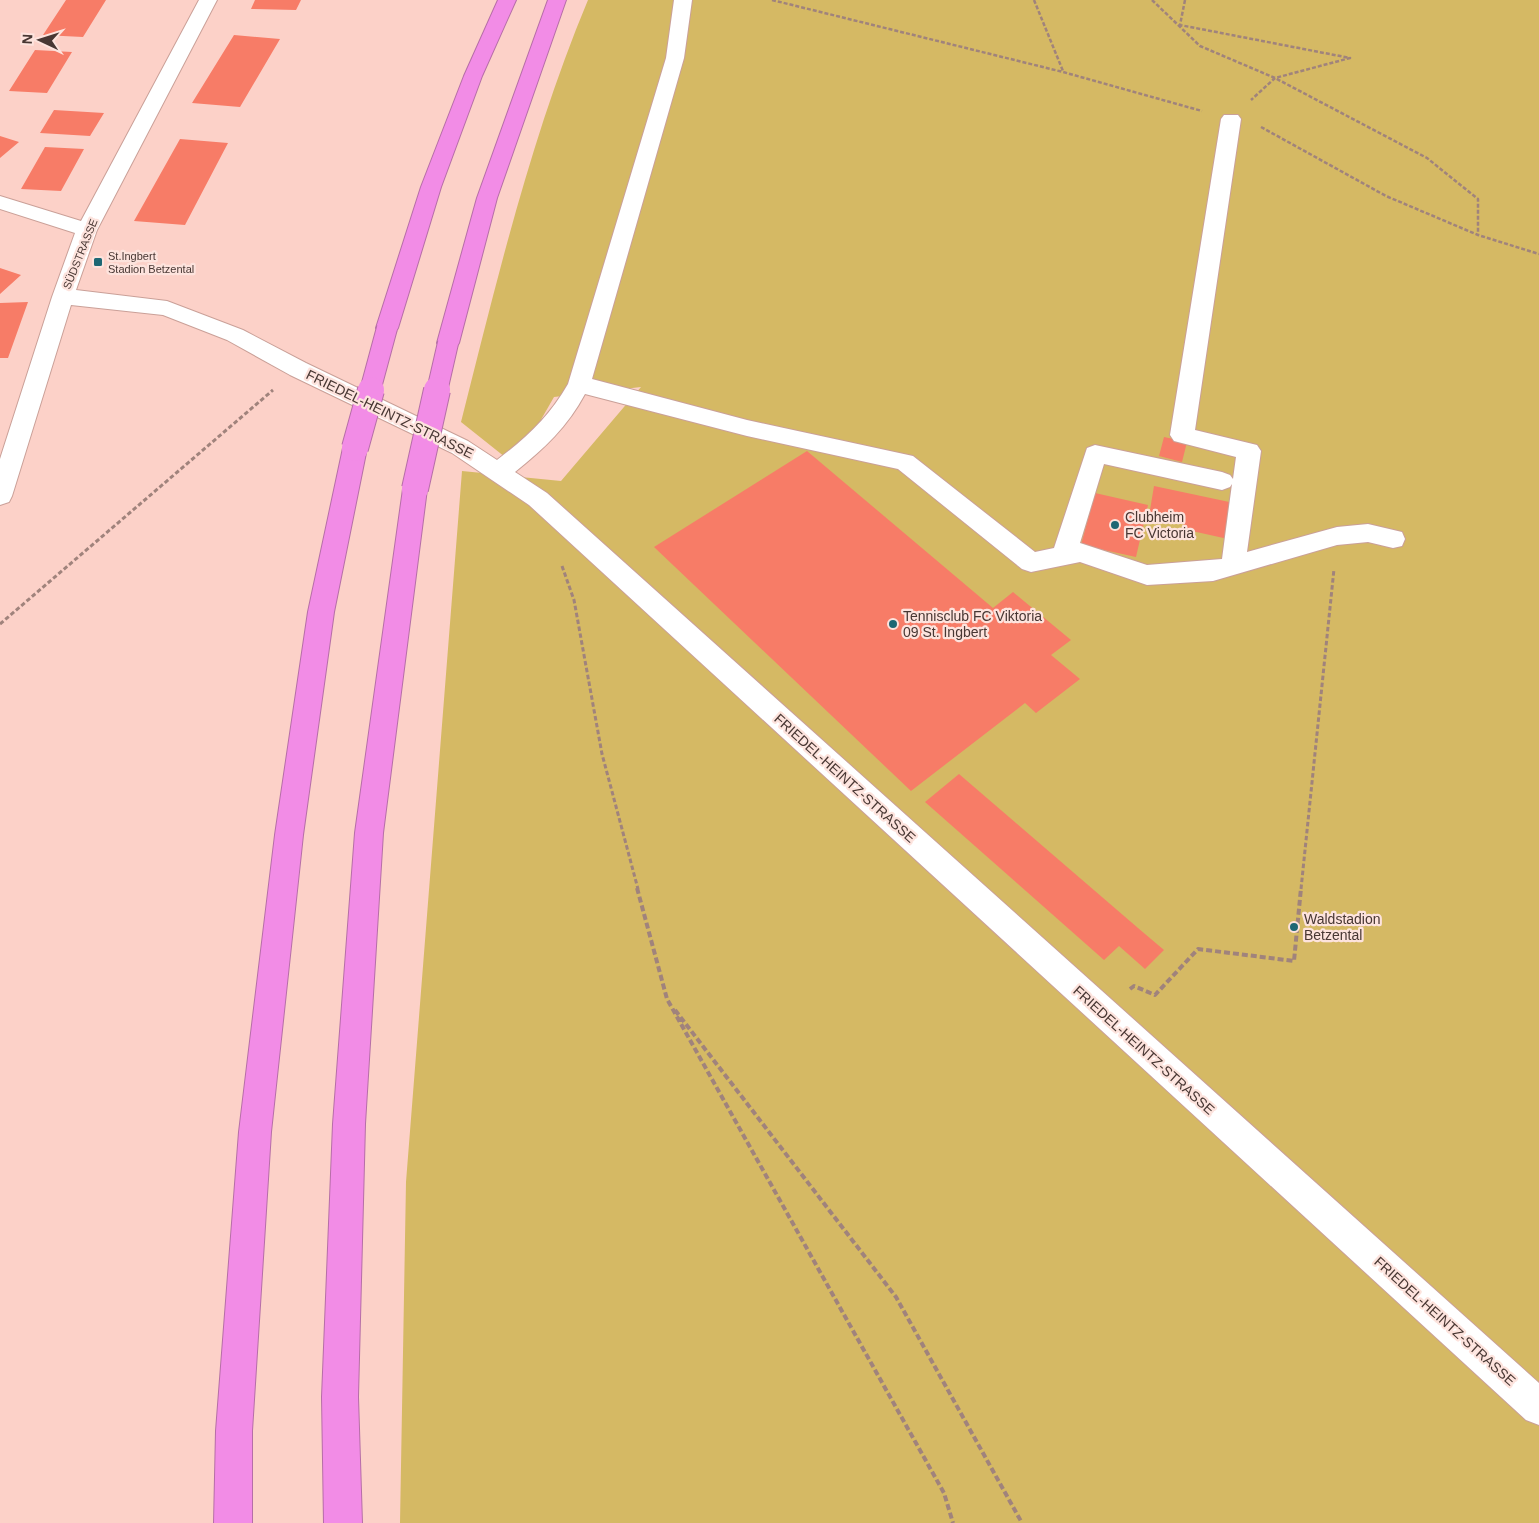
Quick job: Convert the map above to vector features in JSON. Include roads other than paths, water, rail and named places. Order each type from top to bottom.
[{"type":"highway","points":[[233,1523],[234,1432],[255,1132],[289,834],[321,612],[355,448],[386,328],[431,187],[473,76],[507,0]]},
{"type":"highway","points":[[343,1523],[340,1397],[348,1144],[369,833],[415,489],[448,343],[487,198],[557,0]]},
{"type":"street","name":"SÜDSTRASSE","points":[[0,496],[63,297],[87,230],[208,0]]},
{"type":"street","points":[[500,472],[545,435],[566,410],[579,384],[675,58],[683,0]]},
{"type":"street","points":[[1231,119],[1182,436],[1249,451],[1233,566]]},
{"type":"street","points":[[0,202],[87,230]]},
{"type":"street","name":"FRIEDEL-HEINTZ-STRASSE","points":[[63,297],[100,299],[167,308],[235,334],[298,369],[460,447],[500,472],[538,500],[1539,1407]]},
{"type":"street","points":[[579,384],[747,428],[905,462],[1031,562],[1080,552],[1147,575],[1213,571],[1338,536],[1368,533],[1394,539]]},
{"type":"street","points":[[1064,555],[1094,454],[1222,481]]},
{"type":"place","name":"St.Ingbert Stadion Betzental","points":[[98,262]]},
{"type":"place","name":"Clubheim FC Victoria","points":[[1115,525]]},
{"type":"place","name":"Tennisclub FC Viktoria 09 St. Ingbert","points":[[893,624]]},
{"type":"place","name":"Waldstadion Betzental","points":[[1294,927]]}]
